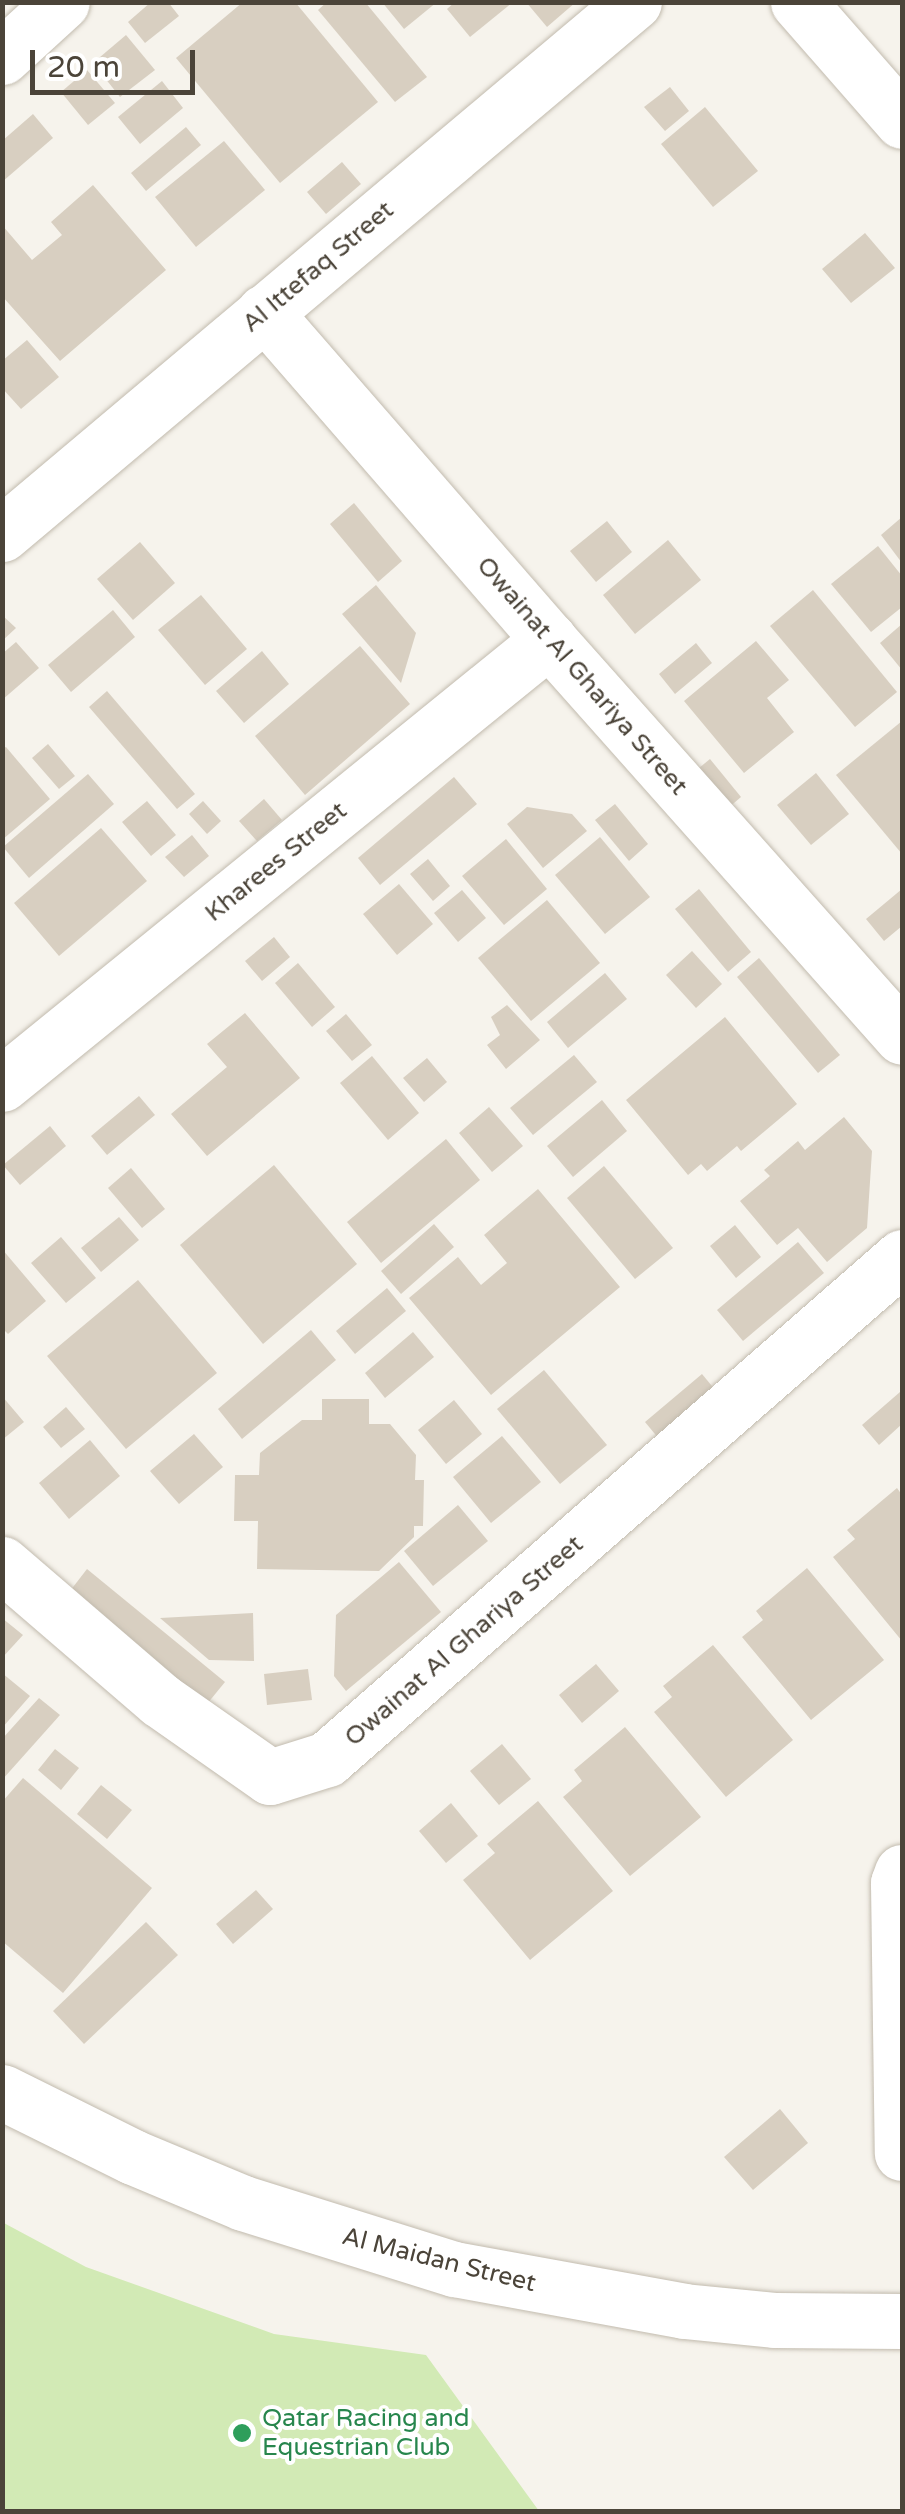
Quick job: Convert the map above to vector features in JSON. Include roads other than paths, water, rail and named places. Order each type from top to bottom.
[{"type":"street","points":[[2,57],[62,2]]},
{"type":"street","name":"Al Ittefaq Street","points":[[2,534],[634,2]]},
{"type":"street","points":[[798,2],[902,121]]},
{"type":"street","name":"Owainat Al Ghariya Street","points":[[264,312],[902,1037]]},
{"type":"street","name":"Kharees Street","points":[[2,1084],[549,640]]},
{"type":"street","name":"Owainat Al Ghariya Street","points":[[2,1564],[160,1700],[270,1778],[327,1759],[902,1257]]},
{"type":"street","points":[[902,1872],[898,1882],[902,2153]]},
{"type":"street","name":"Al Maidan Street","points":[[2,2092],[134,2158],[244,2203],[454,2269],[684,2310],[774,2320],[902,2321]]},
{"type":"place","name":"Qatar Racing and Equestrian Club","points":[[242,2433]]}]
